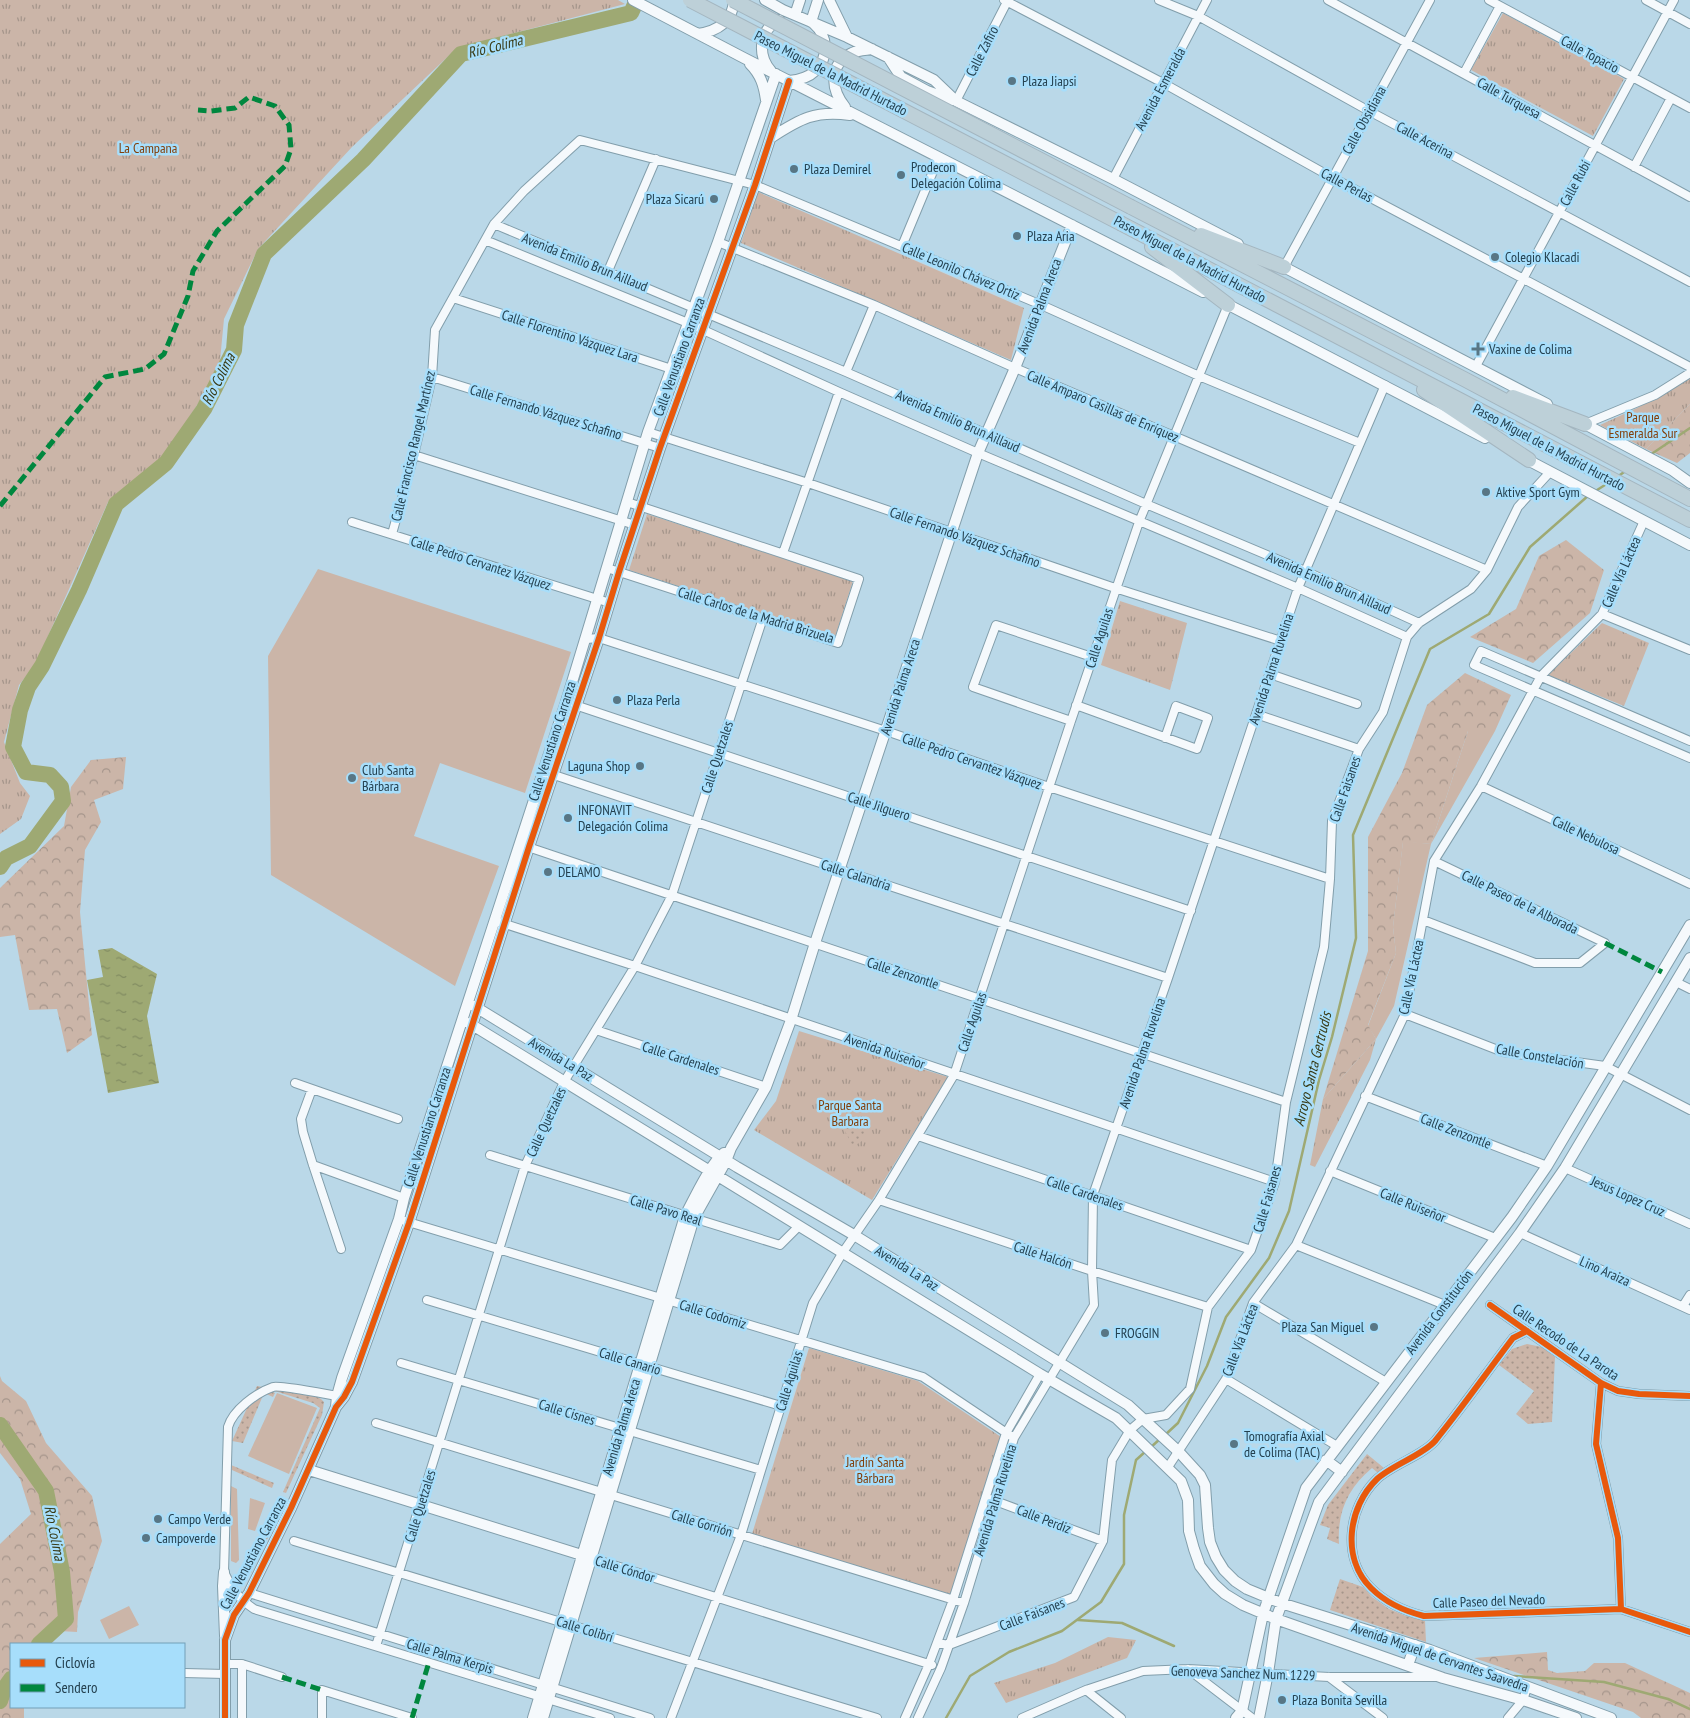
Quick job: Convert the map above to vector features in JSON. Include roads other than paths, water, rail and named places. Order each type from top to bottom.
[{"type":"highway","name":"Paseo Miguel de la Madrid Hurtado","points":[[690,0],[1690,520]]},
{"type":"highway","name":"Paseo Miguel de la Madrid Hurtado","points":[[734,0],[1464,379],[1690,499]]},
{"type":"highway","points":[[1131,207],[1284,267]]},
{"type":"highway","points":[[1122,224],[1228,305]]},
{"type":"highway","points":[[1365,351],[1529,460]]},
{"type":"highway","points":[[1464,379],[1585,424]]},
{"type":"street","points":[[633,0],[1385,384],[1690,545]]},
{"type":"street","points":[[698,34],[710,32],[723,25],[732,12],[734,0]]},
{"type":"street","points":[[765,0],[873,49],[934,80],[956,102],[1113,179],[1476,366],[1672,470],[1690,482]]},
{"type":"street","points":[[795,15],[800,0]]},
{"type":"street","points":[[811,22],[818,0]]},
{"type":"street","points":[[829,0],[847,37]]},
{"type":"street","name":"Calle Perlas","points":[[1006,0],[1163,84],[1332,178],[1690,367]]},
{"type":"street","name":"Calle Zafiro","points":[[956,102],[1006,0]]},
{"type":"street","name":"Calle Acerina","points":[[1159,0],[1198,16],[1369,111],[1690,282]]},
{"type":"street","name":"Avenida Esmeralda","points":[[1113,179],[1207,0]]},
{"type":"street","name":"Calle Turquesa","points":[[1328,0],[1690,197]]},
{"type":"street","name":"Calle Obsidiana","points":[[1284,267],[1430,0]]},
{"type":"street","name":"Calle Topacio","points":[[1489,0],[1690,108]]},
{"type":"street","points":[[1646,0],[1690,24]]},
{"type":"street","name":"Calle Rubí","points":[[1476,366],[1674,0]]},
{"type":"street","points":[[1464,73],[1500,6]]},
{"type":"street","points":[[776,74],[768,67],[763,57],[761,47],[763,36],[776,21],[795,15]]},
{"type":"street","points":[[790,81],[810,75],[824,58],[824,38],[817,26],[811,22]]},
{"type":"street","points":[[848,111],[837,98],[834,88],[834,77],[837,67],[843,59],[852,53],[873,49]]},
{"type":"street","points":[[744,58],[757,72],[764,85],[767,105]]},
{"type":"street","name":"Calle Venustiano Carranza","points":[[359,1348],[406,1193],[495,921],[525,845],[549,774],[571,704],[586,639],[648,432],[767,105],[776,74]]},
{"type":"street","name":"Calle Venustiano Carranza","points":[[571,704],[600,638],[619,572],[660,448],[756,185],[790,81]]},
{"type":"street","points":[[1634,166],[1671,98]]},
{"type":"street","points":[[772,137],[790,125],[811,115],[832,112],[859,117]]},
{"type":"street","name":"Calle Leonilo Chávez Ortiz","points":[[580,140],[756,185],[1039,304],[1198,376],[1360,443]]},
{"type":"street","name":"Calle Francisco Rangel Martínez","points":[[392,534],[414,455],[432,377],[435,330],[494,224],[524,191],[580,140]]},
{"type":"street","points":[[902,246],[939,157]]},
{"type":"street","points":[[608,271],[656,158]]},
{"type":"street","name":"Avenida Emilio Brun Aillaud","points":[[494,224],[846,372],[1146,504],[1305,571],[1419,623]]},
{"type":"street","name":"Avenida Palma Areca","points":[[533,1718],[548,1686],[690,1217],[766,1087],[791,1020],[978,452],[1015,368],[1072,225]]},
{"type":"street","name":"Avenida Emilio Brun Aillaud","points":[[485,240],[688,322],[839,392],[1139,522],[1298,588],[1407,637]]},
{"type":"street","name":"Calle Amparo Casillas de Enríquez","points":[[718,242],[874,305],[1015,368],[1488,570]]},
{"type":"street","name":"Calle Florentino Vázquez Lara","points":[[453,298],[687,374]]},
{"type":"street","points":[[846,372],[874,305]]},
{"type":"street","name":"Calle Aguilas","points":[[671,1718],[741,1535],[813,1303],[843,1252],[879,1200],[954,1074],[1115,588],[1173,436],[1228,305]]},
{"type":"street","points":[[1585,424],[1655,395],[1690,373]]},
{"type":"street","name":"Calle Fernando Vázquez Schafino","points":[[432,377],[660,448]]},
{"type":"street","name":"Avenida Palma Ruvelina","points":[[904,1718],[929,1664],[953,1600],[1006,1432],[1045,1376],[1059,1363],[1094,1305],[1092,1271],[1093,1195],[1191,911],[1298,588],[1385,384]]},
{"type":"street","points":[[783,553],[839,392]]},
{"type":"street","name":"Calle Fernando Vázquez Schafino","points":[[648,432],[808,483],[1115,588],[1281,641]]},
{"type":"street","points":[[414,455],[634,525]]},
{"type":"street","name":"Calle Faisanes","points":[[949,1645],[1074,1597],[1103,1541],[1112,1460],[1130,1430],[1143,1419],[1166,1415],[1190,1390],[1208,1307],[1251,1250],[1275,1182],[1286,1102],[1324,947],[1330,879],[1332,821],[1359,749],[1383,712],[1407,637],[1419,623],[1471,589],[1488,570],[1518,507],[1550,472]]},
{"type":"street","name":"Calle Carlos de la Madrid Brizuela","points":[[607,568],[838,643],[859,579],[627,502]]},
{"type":"street","name":"Calle Vía Láctea","points":[[1168,1467],[1226,1379],[1253,1303],[1296,1245],[1405,1014],[1434,861],[1481,786],[1541,676],[1602,614],[1644,521]]},
{"type":"street","name":"Calle Pedro Cervantez Vázquez","points":[[352,522],[610,604]]},
{"type":"street","points":[[1602,614],[1689,648]]},
{"type":"street","name":"Calle Quetzales","points":[[376,1646],[525,1166],[564,1082],[635,966],[672,895],[763,618]]},
{"type":"street","points":[[1071,721],[973,686],[996,625],[1092,657]]},
{"type":"street","name":"Calle Pedro Cervantez Vázquez","points":[[586,639],[600,638],[886,731],[1049,788],[1330,879]]},
{"type":"street","points":[[1690,741],[1481,651],[1474,665],[1690,758]]},
{"type":"street","points":[[1270,674],[1357,704]]},
{"type":"street","name":"Calle Jilguero","points":[[571,704],[1191,911]]},
{"type":"street","points":[[1076,705],[1165,738],[1197,749],[1208,718],[1176,706],[1165,738]]},
{"type":"street","points":[[1256,714],[1359,749]]},
{"type":"street","name":"Calle Calandria","points":[[549,774],[1168,978]]},
{"type":"street","name":"Calle Nebulosa","points":[[1481,786],[1690,884]]},
{"type":"street","name":"Calle Venustiano Carranza","points":[[225,1718],[225,1640],[234,1615],[246,1597],[309,1470],[336,1408],[410,1223],[506,924],[525,845]]},
{"type":"street","name":"Calle Zenzontle","points":[[525,845],[1286,1102]]},
{"type":"street","name":"Calle Paseo de la Alborada","points":[[1423,920],[1534,962],[1580,962],[1605,943],[1434,861]]},
{"type":"street","name":"Avenida Ruiseñor","points":[[495,921],[635,966],[1275,1182]]},
{"type":"street","name":"Avenida Constitución","points":[[1239,1714],[1250,1673],[1262,1614],[1306,1488],[1496,1238],[1546,1166],[1690,925]]},
{"type":"street","name":"Avenida Constitución","points":[[1259,1718],[1276,1619],[1319,1502],[1520,1233],[1565,1168],[1690,958]]},
{"type":"street","points":[[1676,982],[1690,989]]},
{"type":"street","name":"Avenida La Paz","points":[[469,1003],[723,1159],[854,1235],[1128,1405],[1194,1465],[1205,1485],[1210,1542],[1216,1557],[1224,1570],[1235,1581],[1267,1599]]},
{"type":"street","name":"Calle Constelación","points":[[1405,1014],[1503,1052],[1605,1066],[1690,1110]]},
{"type":"street","name":"Avenida La Paz","points":[[464,1019],[799,1226],[1116,1418],[1181,1481],[1186,1490],[1190,1531],[1200,1566],[1214,1584],[1225,1594],[1262,1614]]},
{"type":"street","name":"Calle Cardenales","points":[[596,1030],[766,1087]]},
{"type":"street","points":[[295,1083],[398,1119]]},
{"type":"street","points":[[312,1089],[302,1118],[303,1132],[341,1249]]},
{"type":"street","name":"Calle Zenzontle","points":[[1366,1096],[1546,1166]]},
{"type":"street","name":"Calle Cardenales","points":[[918,1136],[1251,1250]]},
{"type":"street","name":"Calle Pavo Real","points":[[490,1155],[780,1245],[799,1226]]},
{"type":"street","points":[[313,1166],[406,1193],[420,1192]]},
{"type":"street","name":"Jesus Lopez Cruz","points":[[1565,1168],[1690,1224]]},
{"type":"street","name":"Calle Ruiseñor","points":[[1330,1172],[1496,1238]]},
{"type":"street","name":"Calle Halcón","points":[[879,1200],[1092,1271],[1208,1307]]},
{"type":"street","name":"Calle Codorniz","points":[[399,1219],[923,1377],[1014,1438]]},
{"type":"street","name":"Lino Araiza","points":[[1520,1233],[1686,1308]]},
{"type":"street","points":[[1296,1245],[1445,1305]]},
{"type":"street","points":[[1686,1308],[1690,1295]]},
{"type":"street","name":"Calle Canario","points":[[427,1300],[781,1406]]},
{"type":"street","points":[[1253,1303],[1386,1382]]},
{"type":"street","name":"Calle Recodo de La Parota","points":[[1490,1305],[1601,1383],[1618,1391],[1639,1394],[1690,1396]]},
{"type":"street","name":"Calle Paseo del Nevado","points":[[1527,1331],[1513,1338],[1433,1443],[1379,1477],[1369,1488],[1357,1510],[1353,1523],[1352,1546],[1356,1565],[1371,1588],[1382,1597],[1395,1606],[1424,1616],[1621,1609]]},
{"type":"street","name":"Calle Cisnes","points":[[400,1363],[761,1470]]},
{"type":"street","name":"Avenida Palma Ruvelina","points":[[918,1718],[941,1668],[964,1603],[1014,1438],[1045,1376]]},
{"type":"street","points":[[1226,1379],[1337,1446]]},
{"type":"street","points":[[1601,1383],[1596,1444],[1618,1538],[1621,1609],[1690,1632]]},
{"type":"street","points":[[225,1640],[223,1616],[224,1572],[228,1427],[230,1420],[243,1404],[274,1386],[340,1397]]},
{"type":"street","name":"Calle Gorrión","points":[[376,1423],[964,1603]]},
{"type":"street","points":[[1326,1460],[1342,1472]]},
{"type":"street","name":"Calle Cóndor","points":[[309,1470],[941,1668]]},
{"type":"street","name":"Calle Perdiz","points":[[985,1497],[1103,1541]]},
{"type":"street","name":"Calle Colibrí","points":[[294,1541],[877,1718]]},
{"type":"street","points":[[224,1572],[232,1590],[246,1597]]},
{"type":"street","name":"Calle Palma Kerpis","points":[[246,1597],[380,1634],[650,1718]]},
{"type":"street","name":"Calle Palma Kerpis","points":[[246,1597],[254,1609],[610,1718]]},
{"type":"street","name":"Avenida Miguel de Cervantes Saavedra","points":[[1267,1599],[1415,1645],[1611,1718]]},
{"type":"street","name":"Avenida Miguel de Cervantes Saavedra","points":[[1262,1614],[1443,1678],[1523,1700],[1576,1718]]},
{"type":"street","points":[[937,1643],[949,1645]]},
{"type":"street","points":[[1408,1665],[1415,1645]]},
{"type":"street","points":[[242,1664],[242,1718]]},
{"type":"street","points":[[185,1673],[225,1669],[242,1664],[282,1677]]},
{"type":"street","points":[[1188,1669],[1239,1714],[1252,1718]]},
{"type":"street","name":"Genoveva Sanchez Num. 1229","points":[[1022,1718],[1086,1690],[1143,1671],[1188,1669],[1329,1677],[1443,1678]]},
{"type":"street","points":[[1329,1677],[1382,1718]]},
{"type":"street","points":[[1508,1718],[1523,1700],[1527,1688]]},
{"type":"street","points":[[322,1718],[322,1690],[412,1718]]},
{"type":"street","points":[[1086,1690],[1122,1718]]},
{"type":"street","name":"Avenida Palma Areca","points":[[543,1718],[544,1698]]},
{"type":"water","points":[[112,948],[157,974],[147,1016],[159,1083],[108,1093],[87,980],[103,977],[98,950]]},
{"type":"waterway","name":"Río Colima","points":[[0,867],[6,858],[30,846],[63,801],[61,787],[50,775],[26,772],[13,747],[20,710],[28,687],[42,666],[79,590],[116,504],[166,463],[204,409],[234,350],[236,325],[264,254],[363,160],[461,54],[631,13],[637,0]]},
{"type":"waterway","name":"Arroyo Santa Gertrudis","points":[[1650,455],[1690,428]]},
{"type":"waterway","name":"Arroyo Santa Gertrudis","points":[[1617,477],[1627,470]]},
{"type":"waterway","name":"Arroyo Santa Gertrudis","points":[[1594,492],[1608,483]]},
{"type":"waterway","name":"Arroyo Santa Gertrudis","points":[[1165,1435],[1178,1423],[1207,1366],[1226,1317],[1269,1258],[1289,1211],[1319,1080],[1332,1037],[1356,938],[1353,835],[1430,649],[1489,614],[1530,547],[1589,495]]},
{"type":"waterway","name":"Río Colima","points":[[0,1425],[46,1491],[62,1572],[66,1619],[40,1643]]},
{"type":"waterway","name":"Arroyo Santa Gertrudis","points":[[1150,1448],[1161,1438]]},
{"type":"waterway","name":"Arroyo Santa Gertrudis","points":[[946,1718],[970,1676],[1009,1652],[1062,1631],[1101,1602],[1124,1564],[1124,1515],[1136,1460],[1146,1451]]},
{"type":"waterway","points":[[1078,1620],[1122,1623],[1174,1646]]},
{"type":"waterway","points":[[1514,1676],[1604,1682],[1668,1699],[1690,1709]]},
{"type":"waterway","name":"Río Colima","points":[[0,1701],[4,1689],[10,1680]]},
{"type":"place","name":"Plaza Jiapsi","points":[[1012,81]]},
{"type":"place","name":"Plaza Demirel","points":[[794,169]]},
{"type":"place","name":"Prodecon Delegación Colima","points":[[901,175]]},
{"type":"place","name":"Plaza Sicarú","points":[[714,199]]},
{"type":"place","name":"Plaza Aria","points":[[1017,236]]},
{"type":"place","name":"Colegio Klacadi","points":[[1495,257]]},
{"type":"place","name":"Vaxine de Colima","points":[[1478,349]]},
{"type":"place","name":"Aktive Sport Gym","points":[[1486,492]]},
{"type":"place","name":"Plaza Perla","points":[[617,700]]},
{"type":"place","name":"Laguna Shop","points":[[640,766]]},
{"type":"place","name":"Club Santa Bárbara","points":[[352,778]]},
{"type":"place","name":"INFONAVIT Delegación Colima","points":[[568,818]]},
{"type":"place","name":"DELAMO","points":[[548,872]]},
{"type":"place","name":"Plaza San Miguel","points":[[1374,1327]]},
{"type":"place","name":"FROGGIN","points":[[1105,1333]]},
{"type":"place","name":"Tomografía Axial de Colima (TAC)","points":[[1234,1444]]},
{"type":"place","name":"Campo Verde","points":[[158,1519]]},
{"type":"place","name":"Campoverde","points":[[146,1538]]},
{"type":"place","name":"Plaza Bonita Sevilla","points":[[1282,1700]]},
{"type":"park label","name":"La Campana","points":[[148,148]]},
{"type":"park label","name":"Parque Esmeralda Sur","points":[[1643,426]]},
{"type":"park label","name":"Parque Santa Barbara","points":[[850,1114]]},
{"type":"park label","name":"Jardín Santa Bárbara","points":[[875,1470]]}]
